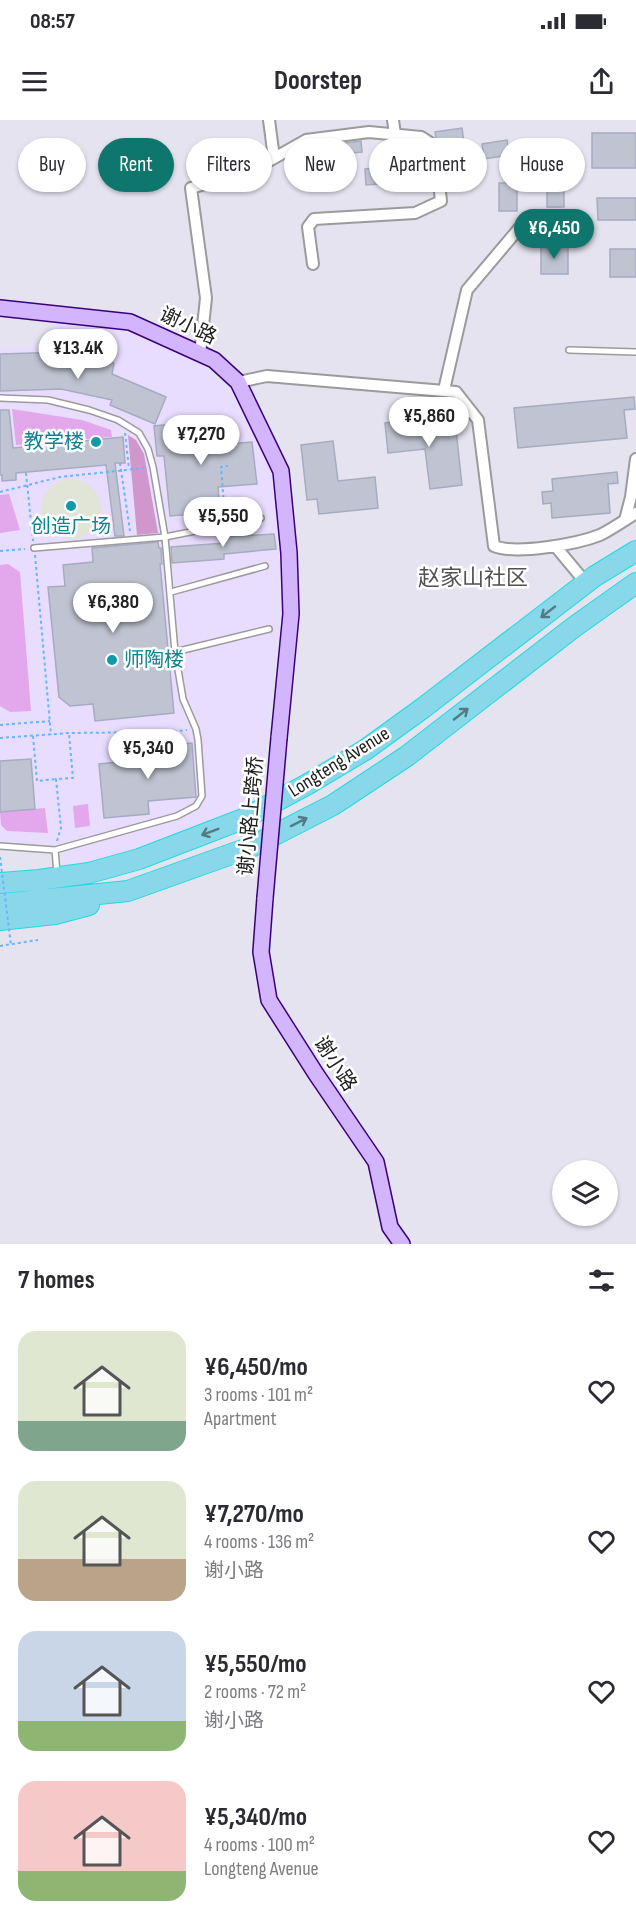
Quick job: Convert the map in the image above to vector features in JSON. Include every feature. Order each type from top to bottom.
[{"type":"highway","points":[[590,580],[636,542]]},
{"type":"highway","name":"Longteng Avenue","points":[[0,883],[89,873],[139,859],[243,819],[365,750],[590,580],[636,551]]},
{"type":"highway","name":"Longteng Avenue","points":[[0,904],[128,891],[251,847],[333,805],[407,756],[574,627],[636,584]]},
{"type":"highway","points":[[574,627],[636,596]]},
{"type":"highway","points":[[0,875],[48,879]]},
{"type":"highway","points":[[0,921],[55,914],[99,903],[128,891]]},
{"type":"highway","points":[[0,913],[21,918]]},
{"type":"street","points":[[269,120],[274,158]]},
{"type":"street","points":[[393,120],[395,134]]},
{"type":"street","points":[[200,354],[206,298],[191,188],[255,169],[306,140],[369,132],[421,137],[435,146],[441,201],[415,213],[314,219],[308,227],[313,264]]},
{"type":"street","points":[[444,390],[467,290],[521,226]]},
{"type":"street","name":"谢小路","points":[[0,308],[130,322],[214,360],[238,382],[281,471],[289,553],[291,614],[279,738]]},
{"type":"street","points":[[238,382],[267,376],[456,392],[478,420],[494,546],[503,550],[556,547],[599,535],[636,513]]},
{"type":"street","points":[[625,520],[631,497],[636,459]]},
{"type":"street","points":[[556,547],[590,580]]},
{"type":"street","name":"谢小路上跨桥","points":[[265,898],[279,738]]},
{"type":"street","name":"谢小路","points":[[265,898],[261,952],[269,1000],[376,1162],[390,1227],[402,1244]]},
{"type":"lane","points":[[569,350],[636,352]]},
{"type":"lane","points":[[0,398],[48,400],[89,410],[117,420],[139,433],[148,449],[165,537],[175,652],[183,699],[196,729],[202,796],[196,806],[177,816],[55,850],[0,846]]},
{"type":"lane","points":[[34,548],[165,537],[261,518]]},
{"type":"lane","points":[[171,592],[265,566]]},
{"type":"lane","points":[[175,652],[269,629]]},
{"type":"lane","points":[[48,879],[55,850]]},
{"type":"path","points":[[125,437],[129,470]]},
{"type":"path","points":[[120,463],[132,539]]},
{"type":"path","points":[[225,525],[221,467],[228,466]]},
{"type":"path","points":[[0,492],[60,477],[153,467]]},
{"type":"path","points":[[26,473],[51,735]]},
{"type":"path","points":[[0,551],[34,548]]},
{"type":"path","points":[[0,724],[50,721]]},
{"type":"path","points":[[0,738],[69,733],[170,732],[196,729]]},
{"type":"path","points":[[121,732],[123,762]]},
{"type":"path","points":[[170,732],[171,745]]},
{"type":"path","points":[[33,736],[38,781],[73,778],[69,733]]},
{"type":"path","points":[[56,779],[61,828]]},
{"type":"path","points":[[0,857],[11,945]]},
{"type":"path","points":[[0,946],[38,940]]},
{"type":"shaded area","points":[[53,322],[123,329],[200,364],[230,390],[273,474],[281,615],[258,808],[198,833],[65,872],[63,844],[0,843],[0,348],[51,346]]},
{"type":"shaded area","points":[[12,409],[82,420],[111,430],[112,437],[16,445]]},
{"type":"shaded area","points":[[128,435],[136,440],[144,454],[158,533],[137,535]]},
{"type":"shaded area","name":"创造广场","points":[[65,479],[77,479],[88,484],[96,492],[101,509],[99,521],[88,534],[77,539],[65,539],[54,534],[46,526],[41,515],[41,503],[46,492],[54,484]]},
{"type":"shaded area","points":[[9,494],[20,530],[0,533],[0,495]]},
{"type":"shaded area","points":[[8,564],[20,572],[31,711],[10,712],[0,706],[0,565]]},
{"type":"shaded area","points":[[88,804],[90,826],[75,828],[73,806]]},
{"type":"shaded area","points":[[45,808],[48,833],[7,831],[1,825],[0,812]]},
{"type":"building","points":[[462,128],[463,138],[436,138],[435,132]]},
{"type":"building","points":[[592,133],[636,133],[636,168],[592,168]]},
{"type":"building","points":[[357,141],[361,141],[362,152],[357,152]]},
{"type":"building","points":[[499,141],[499,157],[487,159],[487,143]]},
{"type":"building","points":[[365,169],[369,169],[369,185],[366,185]]},
{"type":"building","points":[[499,192],[517,192],[517,211],[499,211]]},
{"type":"building","points":[[547,192],[564,192],[564,207],[547,207]]},
{"type":"building","points":[[597,198],[636,198],[636,220],[598,220]]},
{"type":"building","points":[[541,247],[568,247],[568,274],[541,274]]},
{"type":"building","points":[[610,249],[636,249],[636,277],[610,277]]},
{"type":"building","points":[[65,352],[114,363],[112,374],[166,397],[155,424],[110,405],[112,400],[61,389],[0,391],[0,354]]},
{"type":"building","points":[[634,397],[635,409],[624,410],[627,438],[518,448],[514,408]]},
{"type":"building","name":"教学楼","points":[[0,410],[9,410],[13,448],[123,437],[125,463],[115,463],[124,536],[115,536],[106,465],[16,473],[16,480],[2,481],[2,475],[0,475]]},
{"type":"building","points":[[444,416],[446,431],[456,430],[462,485],[430,489],[425,449],[388,453],[385,423]]},
{"type":"building","points":[[212,420],[214,445],[252,442],[257,484],[218,487],[220,512],[170,516],[164,456],[157,456],[154,426]]},
{"type":"building","points":[[333,441],[338,481],[375,477],[378,508],[319,514],[317,499],[307,500],[301,445]]},
{"type":"building","points":[[617,472],[618,483],[608,484],[610,513],[552,518],[551,503],[543,504],[542,492],[553,491],[552,479]]},
{"type":"building","points":[[274,534],[276,549],[224,554],[224,559],[172,563],[171,547],[225,543],[225,537]]},
{"type":"building","name":"师陶楼","points":[[158,542],[161,548],[162,564],[160,564],[174,713],[95,721],[93,704],[70,706],[59,697],[48,587],[65,586],[63,565],[93,562],[92,548]]},
{"type":"building","points":[[192,743],[196,797],[148,801],[149,814],[104,818],[99,764],[148,759],[147,747]]},
{"type":"building","points":[[31,759],[35,809],[0,812],[0,761]]},
{"type":"place","name":"教学楼","points":[[96,442]]},
{"type":"place","name":"创造广场","points":[[71,506]]},
{"type":"place","name":"师陶楼","points":[[112,660]]},
{"type":"district","name":"赵家山社区","points":[[473,578]]}]
